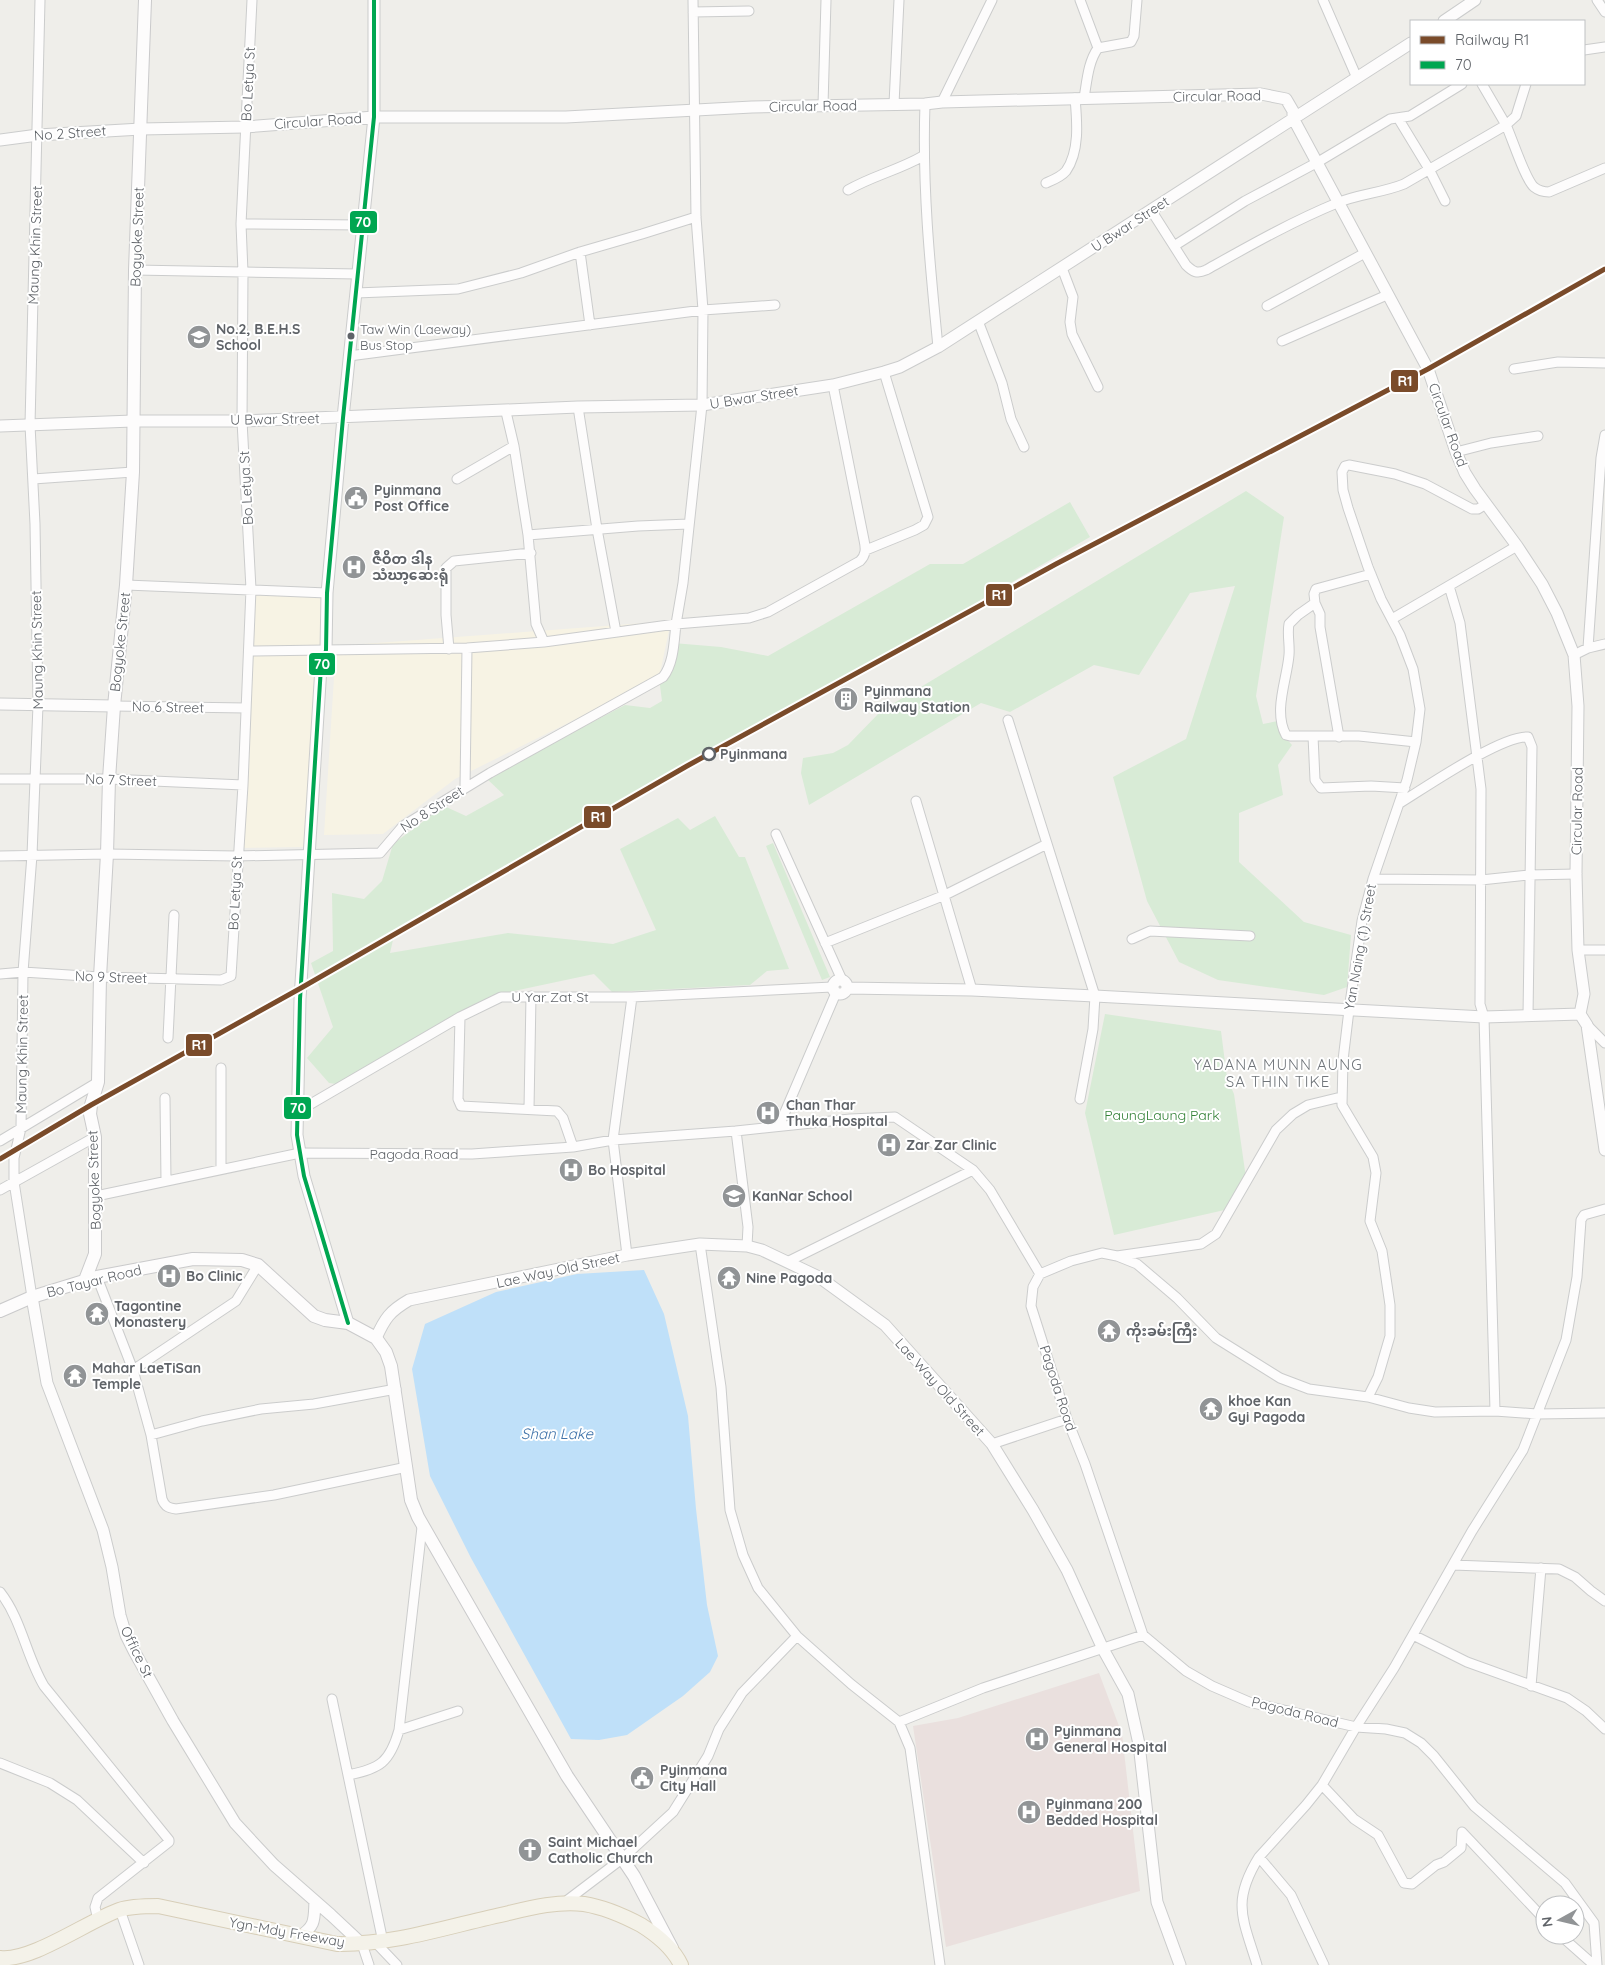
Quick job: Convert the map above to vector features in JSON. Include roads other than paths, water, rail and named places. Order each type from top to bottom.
[{"type":"main road","name":"Bogyoke Street","points":[[91,1279],[95,1254],[96,1196],[95,1137],[90,1114],[98,1082],[100,977],[109,779],[126,585],[133,472],[135,270],[145,0]]},
{"type":"main road","name":"Bo Tayar Road","points":[[0,1311],[32,1297],[91,1279],[193,1259],[242,1260],[258,1265]]},
{"type":"main road","points":[[258,1265],[314,1316],[325,1320],[348,1322],[376,1338],[386,1352],[396,1389],[411,1500],[422,1527],[567,1776],[634,1876],[679,1961]]},
{"type":"main road","name":"Ygn-Mdy Freeway","points":[[0,1958],[5,1959],[30,1953],[120,1910],[158,1906],[338,1944],[374,1943],[535,1907],[585,1904],[626,1917],[655,1934],[679,1961]]},
{"type":"street","name":"Maung Khin Street","points":[[32,1297],[14,1182],[14,1158],[21,1128],[23,972],[32,855],[38,706],[30,425],[40,0]]},
{"type":"street","name":"Bo Letya St","points":[[221,980],[231,976],[251,590],[242,421],[243,272],[241,224],[252,0]]},
{"type":"street","points":[[348,1322],[304,1176],[297,1135],[297,1112],[300,999],[321,667],[326,650],[327,593],[374,117],[374,0]]},
{"type":"street","name":"No 8 Street","points":[[0,856],[107,854],[237,856],[380,853],[403,826],[465,788],[640,689],[655,683],[667,671],[683,583],[702,405],[703,310],[696,217],[693,0]]},
{"type":"street","points":[[823,105],[826,0]]},
{"type":"street","points":[[894,104],[899,0]]},
{"type":"street","points":[[942,102],[992,0]]},
{"type":"street","points":[[1080,0],[1098,48]]},
{"type":"street","points":[[1046,183],[1065,171],[1074,153],[1080,98],[1093,56],[1098,48],[1131,42],[1134,36],[1137,0]]},
{"type":"street","points":[[1323,0],[1357,78]]},
{"type":"street","points":[[1445,20],[1475,0]]},
{"type":"street","points":[[1597,0],[1605,12]]},
{"type":"street","points":[[693,12],[749,11]]},
{"type":"street","name":"U Bwar Street","points":[[0,426],[133,421],[242,421],[343,418],[506,412],[578,407],[702,405],[833,385],[884,372],[900,367],[938,347],[1410,44]]},
{"type":"street","points":[[1585,50],[1605,47]]},
{"type":"street","points":[[1174,246],[1245,201],[1318,162],[1390,118],[1410,116],[1460,85]]},
{"type":"street","points":[[1483,85],[1506,124],[1531,183],[1542,192],[1549,192],[1605,168]]},
{"type":"street","points":[[1151,210],[1186,265],[1192,271],[1199,273],[1269,235],[1339,202],[1392,189],[1404,184],[1506,124],[1516,116],[1526,85]]},
{"type":"street","name":"Circular Road","points":[[140,129],[245,127],[374,117],[566,117],[694,109],[925,104],[1080,98],[1261,94],[1286,99],[1293,111],[1293,118],[1428,369],[1456,452],[1474,489],[1517,546],[1542,584],[1557,613],[1574,655],[1578,706],[1576,874],[1578,950],[1584,994],[1580,1014]]},
{"type":"street","points":[[925,104],[923,156],[928,252],[938,347]]},
{"type":"street","points":[[1398,118],[1429,168],[1445,201]]},
{"type":"street","name":"No 2 Street","points":[[0,140],[38,135],[140,129]]},
{"type":"street","points":[[848,190],[860,183],[905,166],[923,156]]},
{"type":"street","points":[[356,293],[458,289],[521,273],[580,252],[696,217]]},
{"type":"street","points":[[241,224],[362,225]]},
{"type":"street","points":[[580,252],[590,326]]},
{"type":"street","points":[[1267,306],[1365,253]]},
{"type":"street","points":[[1062,268],[1073,297],[1070,322],[1072,334],[1098,387]]},
{"type":"street","points":[[135,270],[358,274]]},
{"type":"street","points":[[1282,341],[1387,295]]},
{"type":"street","points":[[349,356],[703,310],[775,305]]},
{"type":"street","points":[[978,322],[1002,383],[1011,419],[1024,447]]},
{"type":"street","points":[[1514,369],[1558,362],[1605,363]]},
{"type":"street","points":[[249,651],[467,648],[544,642],[676,624],[754,617],[768,612],[860,561],[866,550],[920,528],[927,522],[928,517],[884,372]]},
{"type":"street","points":[[833,385],[866,550]]},
{"type":"street","points":[[578,407],[597,529],[616,632]]},
{"type":"street","points":[[506,412],[514,446],[531,553],[536,624],[544,642]]},
{"type":"street","points":[[1588,648],[1601,458],[1605,435]]},
{"type":"street","points":[[1456,452],[1491,443],[1538,436]]},
{"type":"street","points":[[457,479],[514,446]]},
{"type":"street","name":"Yan Naing (1) Street","points":[[1368,1397],[1378,1377],[1390,1336],[1390,1305],[1382,1251],[1370,1221],[1376,1173],[1373,1158],[1368,1147],[1344,1111],[1341,1097],[1348,1010],[1362,921],[1372,879],[1405,788],[1416,742],[1420,700],[1413,669],[1392,619],[1381,599],[1348,508],[1343,490],[1342,472],[1345,466],[1349,465],[1395,474],[1425,484],[1465,507],[1478,509],[1486,504]]},
{"type":"street","points":[[33,479],[133,472]]},
{"type":"street","points":[[528,535],[688,524]]},
{"type":"street","points":[[1392,619],[1517,546]]},
{"type":"street","points":[[450,649],[446,615],[446,568],[449,564],[454,561],[531,553]]},
{"type":"street","points":[[1339,737],[1320,614],[1315,603],[1314,594],[1316,589],[1371,574]]},
{"type":"street","points":[[126,585],[327,593]]},
{"type":"street","points":[[1448,586],[1460,623],[1482,796],[1480,1004],[1484,1017],[1495,1410]]},
{"type":"street","points":[[1315,603],[1298,615],[1290,624],[1290,652],[1282,703],[1283,729],[1286,735],[1378,737],[1416,742]]},
{"type":"street","points":[[1574,655],[1588,648],[1605,644]]},
{"type":"street","points":[[465,788],[467,648]]},
{"type":"street","name":"No 6 Street","points":[[0,704],[246,708]]},
{"type":"street","points":[[1008,720],[1095,996],[1093,1029],[1080,1099]]},
{"type":"street","points":[[1313,736],[1315,780],[1321,788],[1371,786],[1405,788]]},
{"type":"street","points":[[1400,803],[1477,756],[1523,736],[1528,737],[1530,740],[1532,747],[1528,1015]]},
{"type":"street","name":"No 7 Street","points":[[0,779],[109,779],[242,785]]},
{"type":"street","points":[[916,801],[972,990]]},
{"type":"street","points":[[776,834],[825,943],[839,987],[779,1126]]},
{"type":"street","points":[[825,943],[945,895],[1047,844]]},
{"type":"street","points":[[1372,879],[1481,880],[1529,875],[1576,874]]},
{"type":"street","points":[[168,1038],[174,915]]},
{"type":"street","points":[[1132,939],[1150,932],[1250,936]]},
{"type":"street","points":[[1578,950],[1605,950]]},
{"type":"street","name":"No 9 Street","points":[[0,974],[23,972],[100,977],[221,980]]},
{"type":"street","points":[[839,987],[972,990],[1484,1017],[1580,1014],[1587,1025],[1605,1043]]},
{"type":"street","name":"U Yar Zat St","points":[[297,1112],[460,1018],[501,997],[632,996],[839,987]]},
{"type":"street","points":[[529,1109],[531,996]]},
{"type":"street","points":[[627,1255],[613,1140],[632,996]]},
{"type":"street","points":[[460,1018],[459,1104],[463,1106],[557,1110],[563,1118],[573,1147]]},
{"type":"street","points":[[1587,1025],[1605,1150]]},
{"type":"street","points":[[221,1068],[221,1169]]},
{"type":"street","points":[[0,1140],[98,1082]]},
{"type":"street","points":[[1117,1256],[1201,1244],[1216,1234],[1276,1130],[1292,1114],[1308,1105],[1341,1097]]},
{"type":"street","points":[[165,1098],[166,1181]]},
{"type":"street","name":"Pagoda Road","points":[[96,1196],[300,1153],[472,1154],[573,1147],[613,1140],[736,1131],[871,1117],[895,1117],[973,1170],[990,1190],[1040,1274],[1033,1287],[1031,1306],[1067,1419],[1085,1464],[1143,1635],[1186,1671],[1212,1686],[1249,1702],[1356,1727],[1386,1729],[1405,1733],[1421,1744],[1434,1756],[1474,1806],[1565,1883],[1594,1923],[1595,1965]]},
{"type":"street","points":[[736,1131],[748,1227],[746,1246]]},
{"type":"street","points":[[0,1190],[95,1137]]},
{"type":"street","points":[[789,1261],[973,1170]]},
{"type":"street","points":[[1257,1965],[1241,1915],[1243,1889],[1247,1876],[1259,1857],[1322,1785],[1413,1635],[1472,1531],[1524,1450],[1566,1340],[1577,1277],[1581,1220],[1584,1214],[1605,1209]]},
{"type":"street","points":[[700,1244],[722,1387],[730,1510],[743,1555],[758,1588],[796,1636],[851,1684],[899,1722],[910,1748],[940,1965]]},
{"type":"street","name":"Lae Way Old Street","points":[[376,1338],[384,1319],[394,1309],[409,1300],[627,1255],[700,1244],[746,1246],[789,1261],[819,1277],[885,1325],[992,1444],[1067,1570],[1103,1649],[1128,1694],[1135,1720],[1158,1902],[1180,1965]]},
{"type":"street","points":[[1040,1274],[1102,1253],[1117,1256],[1137,1264],[1177,1298],[1216,1338],[1280,1378],[1309,1389],[1368,1397],[1408,1408],[1436,1412],[1495,1410],[1537,1414],[1605,1413]]},
{"type":"street","points":[[133,1370],[236,1301],[258,1265]]},
{"type":"street","points":[[91,1279],[133,1370],[151,1436],[162,1499],[168,1508],[176,1509],[274,1495],[407,1467]]},
{"type":"street","name":"Office St","points":[[32,1297],[47,1383],[103,1530],[112,1567],[120,1615],[126,1635],[174,1721],[235,1823],[274,1865],[315,1901],[374,1943]]},
{"type":"street","points":[[151,1436],[202,1421],[396,1389]]},
{"type":"street","points":[[992,1444],[1067,1419]]},
{"type":"street","points":[[348,1776],[368,1771],[385,1760],[394,1749],[399,1730],[422,1527]]},
{"type":"street","points":[[1453,1565],[1558,1569],[1567,1573],[1605,1600]]},
{"type":"street","points":[[1531,1686],[1542,1568]]},
{"type":"street","points":[[0,1592],[18,1622],[34,1666],[44,1686],[169,1840],[144,1863],[98,1898],[94,1906],[98,1920]]},
{"type":"street","points":[[899,1722],[983,1688],[1143,1635]]},
{"type":"street","points":[[1413,1635],[1467,1662],[1567,1698],[1586,1711],[1605,1729]]},
{"type":"street","points":[[563,1904],[623,1858],[673,1812],[708,1756],[719,1729],[742,1693],[796,1636]]},
{"type":"street","points":[[332,1699],[348,1776],[374,1943],[370,1965]]},
{"type":"street","points":[[399,1730],[458,1710]]},
{"type":"street","points":[[0,1763],[50,1783],[77,1800],[144,1863]]},
{"type":"street","points":[[1322,1785],[1354,1819],[1378,1835],[1404,1883],[1412,1884],[1462,1848],[1462,1832],[1535,1909]]},
{"type":"street","points":[[1259,1857],[1290,1895],[1324,1965]]},
{"type":"street","points":[[300,1936],[313,1925],[315,1901]]},
{"type":"street","points":[[120,1910],[139,1965]]},
{"type":"street","points":[[374,1943],[397,1965]]},
{"type":"street","points":[[1572,1945],[1595,1965]]},
{"type":"water","name":"Shan Lake","points":[[644,1270],[664,1314],[688,1416],[707,1605],[718,1656],[710,1672],[683,1696],[627,1735],[599,1740],[571,1739],[471,1558],[430,1476],[412,1369],[425,1324],[496,1292],[577,1274]]},
{"type":"rail line","name":"R1","points":[[0,1159],[91,1105],[301,988],[687,766],[1056,564],[1428,369],[1605,269]]},
{"type":"place","name":"Taw Win (Laeway) Bus Stop","points":[[351,336]]},
{"type":"place","name":"No.2, B.E.H.S School","points":[[199,337]]},
{"type":"place","name":"Pyinmana Post Office","points":[[356,498]]},
{"type":"place","name":"ဇီဝိတ ဒါန သံဃာ့ဆေးရုံ","points":[[354,567]]},
{"type":"place","name":"Pyinmana Railway Station","points":[[846,699]]},
{"type":"place","name":"Pyinmana","points":[[709,754]]},
{"type":"place","name":"Chan Thar Thuka Hospital","points":[[768,1113]]},
{"type":"place","name":"Zar Zar Clinic","points":[[889,1145]]},
{"type":"place","name":"Bo Hospital","points":[[571,1170]]},
{"type":"place","name":"KanNar School","points":[[734,1196]]},
{"type":"place","name":"Bo Clinic","points":[[169,1276]]},
{"type":"place","name":"Nine Pagoda","points":[[729,1278]]},
{"type":"place","name":"Tagontine Monastery","points":[[97,1314]]},
{"type":"place","name":"ကိုးခမ်းကြီး","points":[[1109,1331]]},
{"type":"place","name":"Mahar LaeTiSan Temple","points":[[75,1376]]},
{"type":"place","name":"khoe Kan Gyi Pagoda","points":[[1211,1409]]},
{"type":"place","name":"Pyinmana General Hospital","points":[[1037,1739]]},
{"type":"place","name":"Pyinmana City Hall","points":[[642,1778]]},
{"type":"place","name":"Pyinmana 200 Bedded Hospital","points":[[1029,1812]]},
{"type":"place","name":"Saint Michael Catholic Church","points":[[530,1850]]},
{"type":"district","name":"YADANA MUNN AUNG SA THIN TIKE","points":[[1278,1074]]},
{"type":"park label","name":"PaungLaung Park","points":[[1162,1115]]}]
